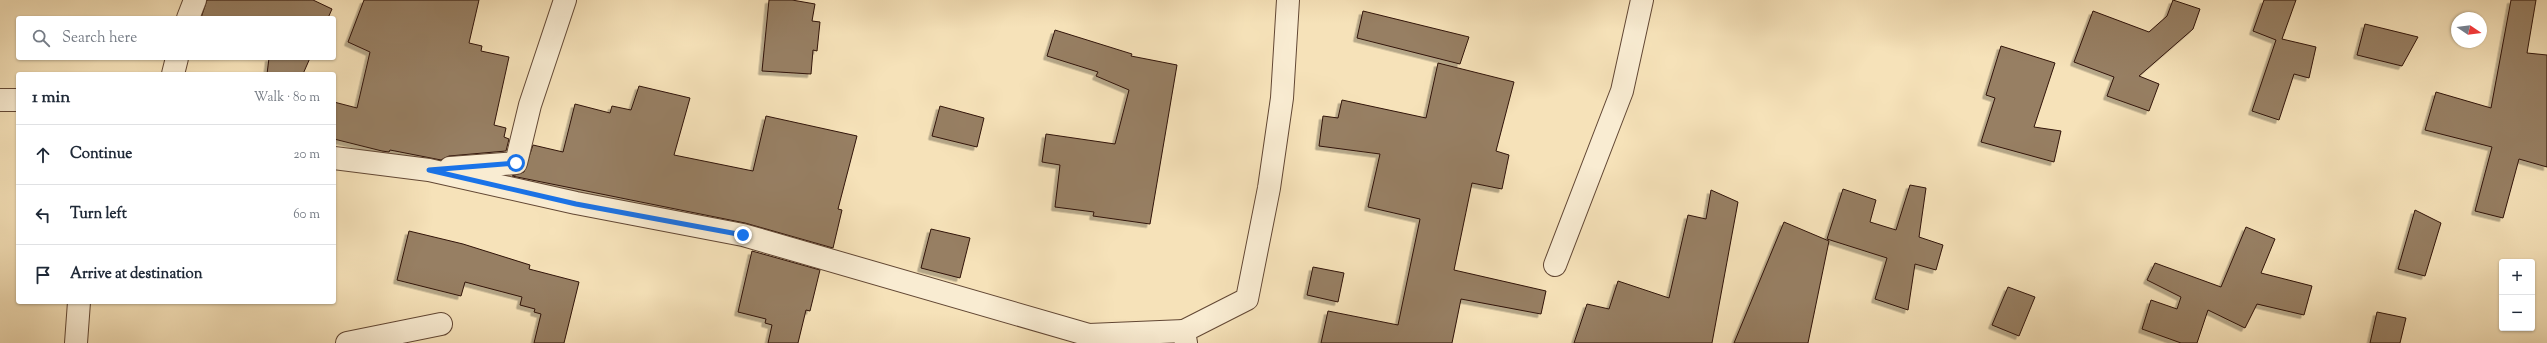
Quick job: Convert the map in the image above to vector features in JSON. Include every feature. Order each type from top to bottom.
[{"type":"street","points":[[189,16],[195,0]]},
{"type":"street","points":[[429,170],[516,163],[530,105],[565,0]]},
{"type":"street","points":[[336,158],[429,170],[576,204],[743,235],[1089,334],[1185,337],[1247,299],[1269,188],[1282,98],[1288,0]]},
{"type":"street","points":[[1555,265],[1622,91],[1642,0]]},
{"type":"street","points":[[174,72],[177,60]]},
{"type":"street","points":[[0,100],[16,100]]},
{"type":"street","points":[[76,343],[79,304]]},
{"type":"street","points":[[347,343],[441,324]]},
{"type":"building","points":[[207,0],[313,0],[332,9],[329,16],[202,16]]},
{"type":"building","points":[[364,0],[479,0],[469,43],[482,46],[481,51],[509,57],[494,125],[506,128],[504,137],[509,139],[506,151],[449,156],[441,160],[390,150],[389,152],[382,151],[336,140],[336,103],[357,108],[370,52],[348,42]]},
{"type":"building","points":[[769,0],[792,0],[815,4],[812,21],[820,22],[817,51],[813,50],[811,74],[762,71]]},
{"type":"building","points":[[2173,0],[2200,9],[2193,29],[2139,76],[2159,84],[2149,111],[2107,96],[2114,77],[2074,62],[2093,11],[2149,32],[2167,16]]},
{"type":"building","points":[[2264,0],[2296,0],[2282,39],[2316,47],[2309,78],[2294,74],[2279,120],[2252,111],[2276,40],[2253,31]]},
{"type":"building","points":[[2511,0],[2536,0],[2527,53],[2547,55],[2547,167],[2519,159],[2503,218],[2475,211],[2492,147],[2425,130],[2436,92],[2491,108]]},
{"type":"building","points":[[1363,11],[1469,37],[1460,64],[1357,38]]},
{"type":"building","points":[[2365,24],[2418,37],[2402,66],[2357,55]]},
{"type":"building","points":[[1055,30],[1132,54],[1131,56],[1177,65],[1150,224],[1093,216],[1094,212],[1055,207],[1060,165],[1042,162],[1046,134],[1115,144],[1129,90],[1096,76],[1098,72],[1047,56]]},
{"type":"building","points":[[2001,46],[2055,63],[2034,127],[2061,131],[2054,162],[1981,142],[1995,98],[1986,95]]},
{"type":"building","points":[[269,60],[309,60],[304,72],[267,72]]},
{"type":"building","points":[[1438,63],[1514,82],[1496,151],[1509,155],[1502,189],[1472,183],[1454,270],[1546,291],[1541,314],[1461,299],[1452,343],[1321,343],[1328,311],[1398,325],[1420,219],[1368,207],[1380,154],[1319,146],[1323,116],[1338,118],[1342,100],[1426,118]]},
{"type":"building","points":[[639,86],[690,98],[674,155],[753,171],[766,116],[857,136],[838,209],[842,210],[833,248],[745,223],[512,176],[524,172],[533,145],[563,152],[575,104],[610,113],[612,106],[631,110]]},
{"type":"building","points":[[940,106],[984,118],[977,147],[932,136]]},
{"type":"building","points":[[1910,185],[1926,188],[1919,237],[1943,245],[1936,270],[1915,264],[1908,310],[1875,299],[1887,258],[1827,239],[1843,189],[1876,200],[1870,222],[1896,230]]},
{"type":"building","points":[[1711,190],[1738,202],[1712,343],[1574,343],[1587,304],[1609,309],[1618,281],[1669,298],[1688,215],[1706,219]]},
{"type":"building","points":[[2415,210],[2441,223],[2425,276],[2398,269]]},
{"type":"building","points":[[1784,222],[1829,241],[1808,343],[1734,343]]},
{"type":"building","points":[[2246,227],[2275,239],[2261,273],[2312,286],[2304,315],[2257,304],[2245,328],[2208,310],[2197,343],[2181,343],[2142,329],[2151,300],[2177,309],[2181,297],[2147,280],[2155,263],[2221,287]]},
{"type":"building","points":[[931,229],[970,238],[960,278],[921,268]]},
{"type":"building","points":[[409,231],[463,244],[530,265],[529,269],[579,282],[564,343],[534,343],[541,314],[534,312],[535,309],[520,305],[522,297],[465,282],[461,296],[397,280]]},
{"type":"building","points":[[752,251],[820,270],[810,311],[806,310],[798,343],[768,343],[772,325],[765,323],[766,319],[738,312]]},
{"type":"building","points":[[1313,267],[1344,273],[1338,302],[1307,295]]},
{"type":"building","points":[[2008,287],[2035,297],[2019,336],[1992,325]]},
{"type":"building","points":[[2377,312],[2406,318],[2400,343],[2370,343]]},
{"type":"route","points":[[516,163],[429,170],[576,204],[743,235]]}]
